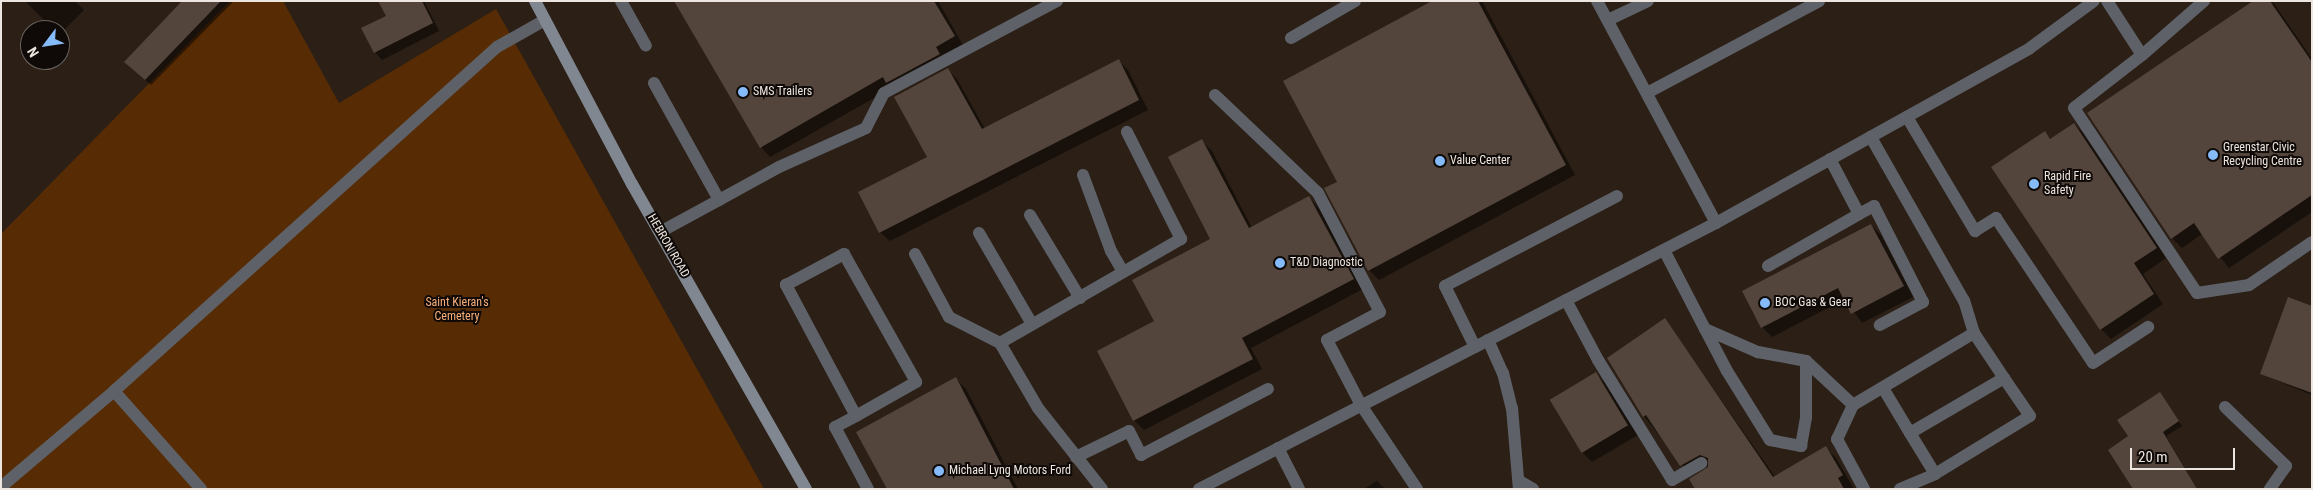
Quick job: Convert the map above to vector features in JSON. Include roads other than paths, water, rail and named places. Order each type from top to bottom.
[{"type":"street","name":"HEBRON ROAD","points":[[535,1],[660,232],[806,489]]},
{"type":"street","points":[[621,1],[646,46]]},
{"type":"street","points":[[660,232],[779,167],[866,128],[884,93],[1057,1]]},
{"type":"street","points":[[1291,38],[1355,1]]},
{"type":"street","points":[[1597,1],[1716,223]]},
{"type":"street","points":[[1608,20],[1648,1]]},
{"type":"street","points":[[1646,93],[1818,1]]},
{"type":"street","points":[[1199,489],[1716,223],[2030,48],[2094,1]]},
{"type":"street","points":[[2107,1],[2142,55]]},
{"type":"street","points":[[2204,1],[2142,55],[2074,108],[2197,293],[2248,285],[2312,242]]},
{"type":"street","points":[[1,487],[114,391],[497,47],[545,20]]},
{"type":"street","points":[[654,83],[719,200]]},
{"type":"street","points":[[1215,95],[1318,193],[1380,312],[1327,340],[1361,405],[1417,489]]},
{"type":"street","points":[[1907,117],[1975,231],[1996,218],[2093,363],[2148,327]]},
{"type":"street","points":[[1000,343],[1181,239],[1128,132]]},
{"type":"street","points":[[1871,137],[1964,301],[1974,333],[2030,416],[1935,474],[1900,489]]},
{"type":"street","points":[[1830,159],[1859,214]]},
{"type":"street","points":[[1083,175],[1111,251],[1124,272]]},
{"type":"street","points":[[1475,347],[1445,286],[1618,196]]},
{"type":"street","points":[[1768,266],[1874,206],[1924,302],[1880,325]]},
{"type":"street","points":[[1030,215],[1080,298]]},
{"type":"street","points":[[979,233],[1032,324]]},
{"type":"street","points":[[1664,250],[1727,371],[1770,440],[1801,446],[1806,418],[1806,361]]},
{"type":"street","points":[[856,416],[786,285],[844,254],[916,382],[856,416],[835,427],[868,489]]},
{"type":"street","points":[[915,254],[949,317],[1000,343],[1038,408],[1102,489]]},
{"type":"street","points":[[1566,300],[1598,360],[1672,480],[1701,464]]},
{"type":"street","points":[[1706,329],[1758,352],[1806,361],[1853,406]]},
{"type":"street","points":[[1864,489],[1837,439],[1853,406],[1974,333]]},
{"type":"street","points":[[1488,340],[1503,373],[1512,408],[1520,485],[1533,489]]},
{"type":"street","points":[[1910,433],[2004,378]]},
{"type":"street","points":[[1883,388],[1935,474]]},
{"type":"street","points":[[1076,456],[1129,431],[1141,455],[1268,389]]},
{"type":"street","points":[[114,391],[201,489]]},
{"type":"street","points":[[2225,407],[2286,466],[2270,489]]},
{"type":"street","points":[[1278,448],[1299,489]]},
{"type":"place","name":"SMS Trailers","points":[[743,92]]},
{"type":"place","name":"Greenstar Civic Recycling Centre","points":[[2213,155]]},
{"type":"place","name":"Value Center","points":[[1440,161]]},
{"type":"place","name":"Rapid Fire Safety","points":[[2034,184]]},
{"type":"place","name":"T&D Diagnostic","points":[[1280,263]]},
{"type":"place","name":"BOC Gas & Gear","points":[[1765,303]]},
{"type":"place","name":"Michael Lyng Motors Ford","points":[[939,471]]},
{"type":"park label","name":"Saint Kieran's Cemetery","points":[[457,310]]}]
